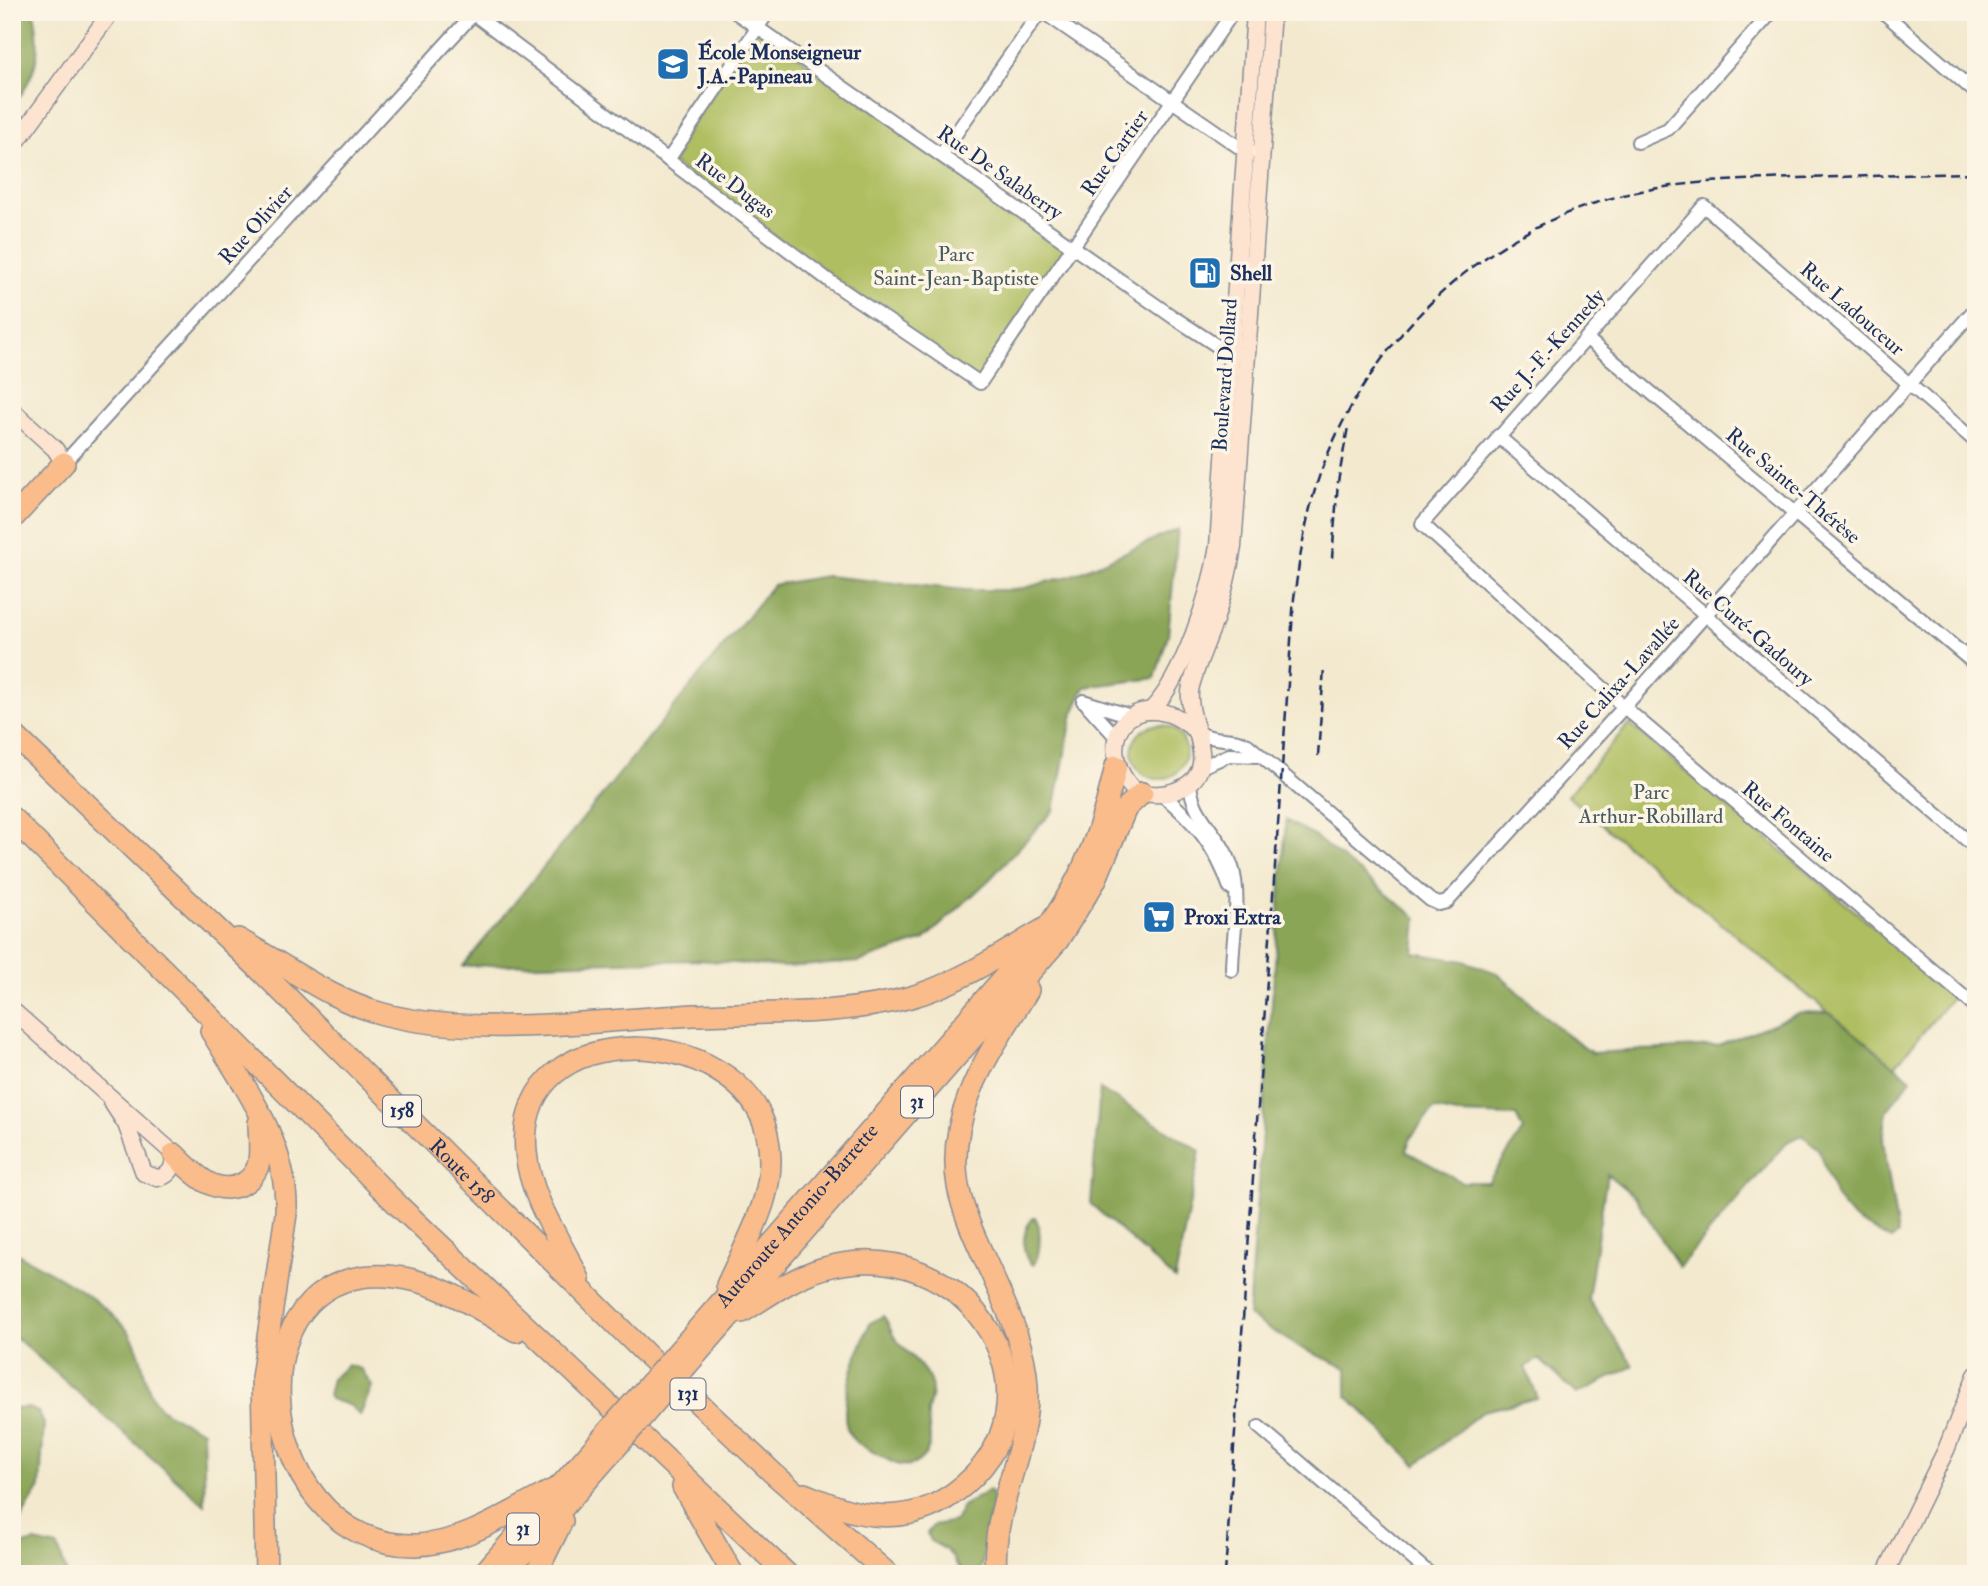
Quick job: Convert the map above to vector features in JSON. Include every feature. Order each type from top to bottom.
[{"type":"highway","points":[[12,519],[64,463]]},
{"type":"highway","name":"Route 158","points":[[12,733],[215,927],[588,1296],[791,1489],[888,1574]]},
{"type":"highway","name":"Autoroute Antonio-Barrette","points":[[1053,934],[1097,841],[1116,766]]},
{"type":"highway","name":"Autoroute Antonio-Barrette","points":[[483,1574],[571,1486],[1053,934],[1095,881],[1126,808],[1152,793]]},
{"type":"highway","points":[[16,823],[194,1003],[548,1350],[787,1574]]},
{"type":"highway","points":[[215,927],[324,991],[362,1008],[424,1022],[482,1025],[806,1010],[889,1002],[951,981],[1053,934]]},
{"type":"highway","points":[[996,1574],[998,1531],[1025,1431],[1026,1375],[1015,1330],[962,1203],[957,1174],[957,1143],[963,1111],[979,1070],[1053,934]]},
{"type":"highway","points":[[194,1003],[245,1084],[279,1156],[286,1197],[262,1371],[266,1574]]},
{"type":"highway","points":[[588,1296],[536,1193],[526,1152],[528,1123],[543,1087],[570,1062],[597,1050],[641,1048],[686,1058],[726,1078],[755,1105],[766,1126],[771,1156],[766,1196],[719,1316]]},
{"type":"highway","points":[[174,1154],[210,1185],[224,1188],[242,1184],[254,1173],[260,1161],[259,1114]]},
{"type":"highway","points":[[719,1316],[810,1273],[841,1264],[884,1263],[925,1273],[953,1289],[977,1311],[999,1350],[1006,1395],[1000,1431],[982,1466],[952,1494],[916,1511],[882,1516],[845,1510],[791,1489]]},
{"type":"highway","points":[[548,1350],[436,1287],[396,1278],[357,1278],[317,1295],[294,1322],[281,1360],[279,1405],[289,1447],[310,1488],[339,1522],[373,1539],[415,1545],[453,1539],[571,1486]]},
{"type":"highway","points":[[672,1467],[733,1574]]},
{"type":"highway","points":[[536,1574],[571,1486]]},
{"type":"highway","name":"Autoroute Antonio-Barrette","points":[[505,1574],[571,1486]]},
{"type":"main road","points":[[12,148],[111,12]]},
{"type":"main road","name":"Boulevard Dollard","points":[[1254,153],[1255,12]]},
{"type":"main road","name":"Boulevard Dollard","points":[[1199,733],[1190,707],[1190,690],[1216,616],[1231,559],[1240,353],[1254,153],[1272,12]]},
{"type":"main road","name":"Boulevard Dollard","points":[[1150,712],[1171,687],[1203,608],[1214,568],[1240,353]]},
{"type":"main road","points":[[12,410],[55,449],[64,463]]},
{"type":"main road","points":[[12,423],[48,457],[64,463]]},
{"type":"main road","points":[[1150,712],[1171,714],[1199,733],[1203,751],[1194,775],[1175,792],[1152,793],[1131,787],[1116,766],[1116,737],[1134,716],[1150,712]]},
{"type":"main road","points":[[12,1010],[111,1101],[141,1122],[174,1154],[173,1166],[168,1174],[157,1178],[144,1173],[126,1124],[111,1101]]},
{"type":"main road","points":[[1885,1574],[1945,1450],[1976,1375]]},
{"type":"street","name":"Rue De Salaberry","points":[[735,12],[1183,324],[1222,349],[1240,353]]},
{"type":"street","points":[[668,160],[768,12]]},
{"type":"street","points":[[941,155],[1042,12],[1254,153]]},
{"type":"street","name":"Rue Cartier","points":[[980,383],[1233,12]]},
{"type":"street","points":[[1638,142],[1668,129],[1772,12]]},
{"type":"street","points":[[1883,12],[1971,88],[1976,74]]},
{"type":"street","name":"Rue Dugas","points":[[473,13],[831,282],[980,383]]},
{"type":"street","name":"Rue Olivier","points":[[64,463],[473,13]]},
{"type":"street","name":"Rue J.-F.-Kennedy","points":[[1422,524],[1704,206]]},
{"type":"street","name":"Rue Ladouceur","points":[[1704,206],[1976,442]]},
{"type":"street","name":"Rue Calixa-Lavallée","points":[[1199,733],[1214,740],[1244,742],[1430,900],[1445,903],[1624,707],[1976,308]]},
{"type":"street","name":"Rue Sainte-Thérèse","points":[[1586,338],[1976,665]]},
{"type":"street","name":"Rue Curé-Gadoury","points":[[1498,436],[1704,617],[1976,848]]},
{"type":"street","name":"Rue Fontaine","points":[[1422,524],[1624,707],[1976,1007]]},
{"type":"street","points":[[1116,737],[1083,701],[1134,716]]},
{"type":"street","points":[[1232,970],[1235,883],[1231,864],[1220,842],[1195,810],[1194,775],[1234,754],[1262,757]]},
{"type":"street","points":[[1152,793],[1192,821],[1211,845],[1222,866],[1235,906]]},
{"type":"street","points":[[1259,1427],[1430,1574]]},
{"type":"green space","points":[[12,12],[34,12],[38,41],[32,74],[12,109]]},
{"type":"green space","name":"Parc Saint-Jean-Baptiste","points":[[757,28],[1073,248],[980,383],[668,160]]},
{"type":"green space","points":[[1178,529],[1168,635],[1155,678],[1085,687],[1073,713],[1054,810],[990,879],[924,940],[859,962],[784,967],[699,960],[463,966],[773,585],[826,576],[965,590],[1016,590],[1073,575]]},
{"type":"green space","name":"Parc Arthur-Robillard","points":[[1629,724],[1955,994],[1894,1067],[1567,796]]},
{"type":"green space","points":[[1159,725],[1178,733],[1186,752],[1178,771],[1159,779],[1140,771],[1132,752],[1140,733]]},
{"type":"green space","points":[[1286,820],[1314,836],[1417,918],[1414,953],[1464,961],[1497,973],[1564,1033],[1592,1053],[1718,1046],[1801,1012],[1830,1013],[1911,1079],[1887,1111],[1883,1140],[1898,1234],[1891,1240],[1854,1219],[1836,1198],[1819,1149],[1802,1135],[1786,1143],[1679,1267],[1635,1197],[1607,1174],[1588,1299],[1634,1366],[1577,1394],[1539,1359],[1525,1367],[1538,1398],[1483,1411],[1416,1465],[1347,1396],[1347,1368],[1301,1348],[1248,1316]],"holes":[[[1434,1109],[1457,1114],[1516,1116],[1523,1130],[1488,1182],[1462,1182],[1406,1151],[1411,1137]]]},
{"type":"green space","points":[[1100,1089],[1200,1151],[1175,1279],[1091,1204]]},
{"type":"green space","points":[[1035,1217],[1040,1242],[1033,1265],[1026,1255],[1024,1241],[1027,1227]]},
{"type":"green space","points":[[12,1251],[88,1295],[127,1330],[138,1349],[155,1401],[170,1415],[203,1431],[205,1505],[12,1334]]},
{"type":"green space","points":[[883,1316],[893,1335],[923,1369],[931,1385],[928,1412],[929,1447],[922,1458],[910,1465],[892,1462],[855,1441],[848,1431],[845,1417],[849,1383],[860,1349],[870,1323]]},
{"type":"green space","points":[[347,1365],[361,1369],[372,1386],[360,1416],[351,1406],[330,1399],[328,1395],[332,1379]]},
{"type":"green space","points":[[28,1408],[38,1412],[44,1423],[40,1487],[12,1534],[12,1409]]},
{"type":"green space","points":[[989,1490],[993,1496],[982,1566],[976,1573],[966,1573],[946,1550],[930,1541],[927,1533],[934,1525],[955,1521],[963,1506]]},
{"type":"green space","points":[[35,1542],[58,1547],[67,1574],[12,1574],[12,1547]]},
{"type":"railway","points":[[1225,1574],[1294,598],[1311,505],[1320,474],[1342,424],[1369,378],[1401,334],[1439,295],[1480,261],[1526,233],[1575,210],[1628,194],[1690,184],[1976,173]]},
{"type":"railway","points":[[1332,558],[1338,482],[1348,427]]},
{"type":"railway","points":[[1318,756],[1324,667]]},
{"type":"place","name":"École Monseigneur J.A.-Papineau","points":[[673,64]]},
{"type":"place","name":"Shell","points":[[1205,273]]},
{"type":"place","name":"Proxi Extra","points":[[1159,917]]}]
